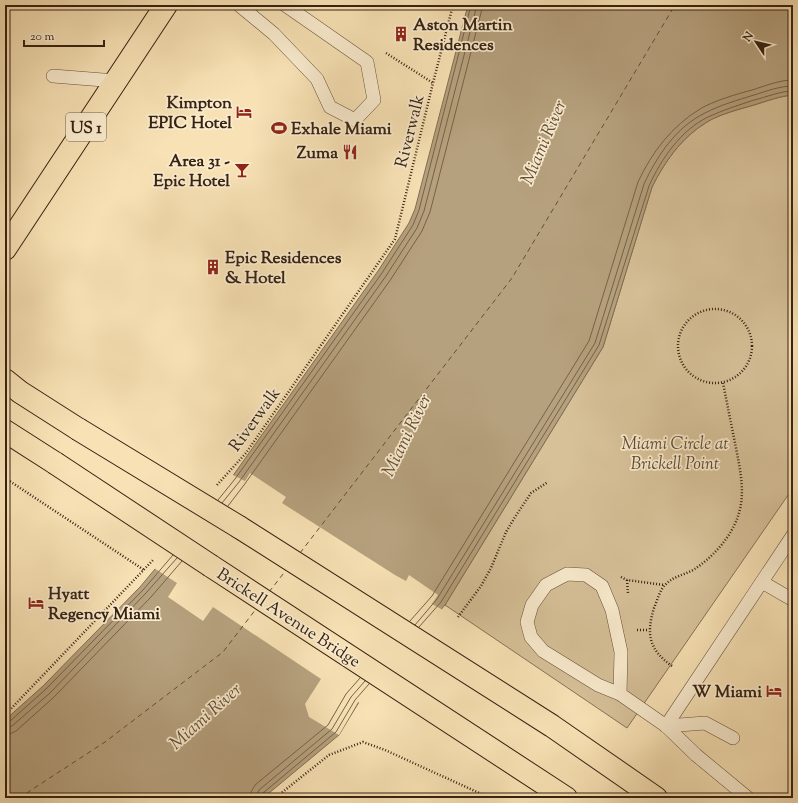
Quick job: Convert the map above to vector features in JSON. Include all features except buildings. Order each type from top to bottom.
[{"type":"main road","name":"US 1","points":[[5,247],[166,5]]},
{"type":"main road","points":[[5,380],[20,392],[78,429],[239,527],[552,726],[656,798]]},
{"type":"main road","name":"Brickell Avenue Bridge","points":[[5,431],[566,798]]},
{"type":"lane","points":[[239,5],[274,34],[317,79],[330,107],[355,120],[374,100],[367,62],[285,5]]},
{"type":"lane","points":[[53,76],[116,81]]},
{"type":"lane","points":[[666,726],[793,535]]},
{"type":"lane","points":[[620,694],[621,652],[612,610],[602,586],[586,575],[567,574],[546,585],[532,605],[527,622],[531,637],[543,651],[598,685],[620,694],[666,726],[696,755],[748,798]]},
{"type":"lane","points":[[762,582],[793,600]]},
{"type":"lane","points":[[666,726],[705,724],[733,738]]},
{"type":"path","name":"Riverwalk","points":[[215,488],[246,453],[395,239],[453,5]]},
{"type":"path","points":[[716,309],[728,311],[734,314],[747,326],[752,337],[753,348],[750,360],[744,371],[734,379],[723,383],[710,384],[698,380],[688,372],[681,362],[678,349],[679,337],[684,325],[693,316],[705,310],[716,309]]},
{"type":"path","points":[[672,666],[659,655],[651,642],[649,630],[656,603],[664,585],[670,580],[692,571],[706,561],[716,550],[731,531],[740,509],[742,491],[739,466],[723,383]]},
{"type":"path","points":[[5,478],[144,570]]},
{"type":"path","points":[[458,617],[481,586],[491,568],[506,532],[519,511],[531,493],[548,482]]},
{"type":"path","points":[[5,715],[154,558]]},
{"type":"path","points":[[275,798],[329,755],[363,742],[385,750],[490,798]]},
{"type":"green space","name":"Miami Circle at Brickell Point","points":[[793,95],[793,488],[627,728],[445,605],[603,347],[652,187],[675,150],[698,128],[712,119],[783,96]]},
{"type":"water","name":"Miami River","points":[[468,5],[793,5],[793,95],[783,96],[712,119],[698,128],[675,150],[652,187],[603,347],[445,605],[359,702],[339,735],[263,798],[5,798],[5,720],[43,686],[140,587],[232,477],[378,271],[409,223],[415,209]]},
{"type":"pier","points":[[250,473],[286,497],[282,503],[395,575],[406,581],[409,575],[438,595],[432,604],[443,610],[360,703],[358,702],[339,735],[309,717],[305,704],[321,679],[213,607],[203,621],[168,597],[177,583],[154,568],[231,474],[245,481]]},
{"type":"ferry route","points":[[300,553],[512,278],[675,5]]},
{"type":"ferry route","points":[[269,592],[287,569]]},
{"type":"ferry route","points":[[19,798],[105,742],[223,652],[256,609]]},
{"type":"place","name":"Aston Martin Residences","points":[[401,34]]},
{"type":"place","name":"Kimpton EPIC Hotel","points":[[244,112]]},
{"type":"place","name":"Exhale Miami","points":[[279,128]]},
{"type":"place","name":"Zuma","points":[[350,152]]},
{"type":"place","name":"Area 31 - Epic Hotel","points":[[242,170]]},
{"type":"place","name":"Epic Residences & Hotel","points":[[213,267]]},
{"type":"place","name":"Hyatt Regency Miami","points":[[36,603]]},
{"type":"place","name":"W Miami","points":[[774,691]]}]
